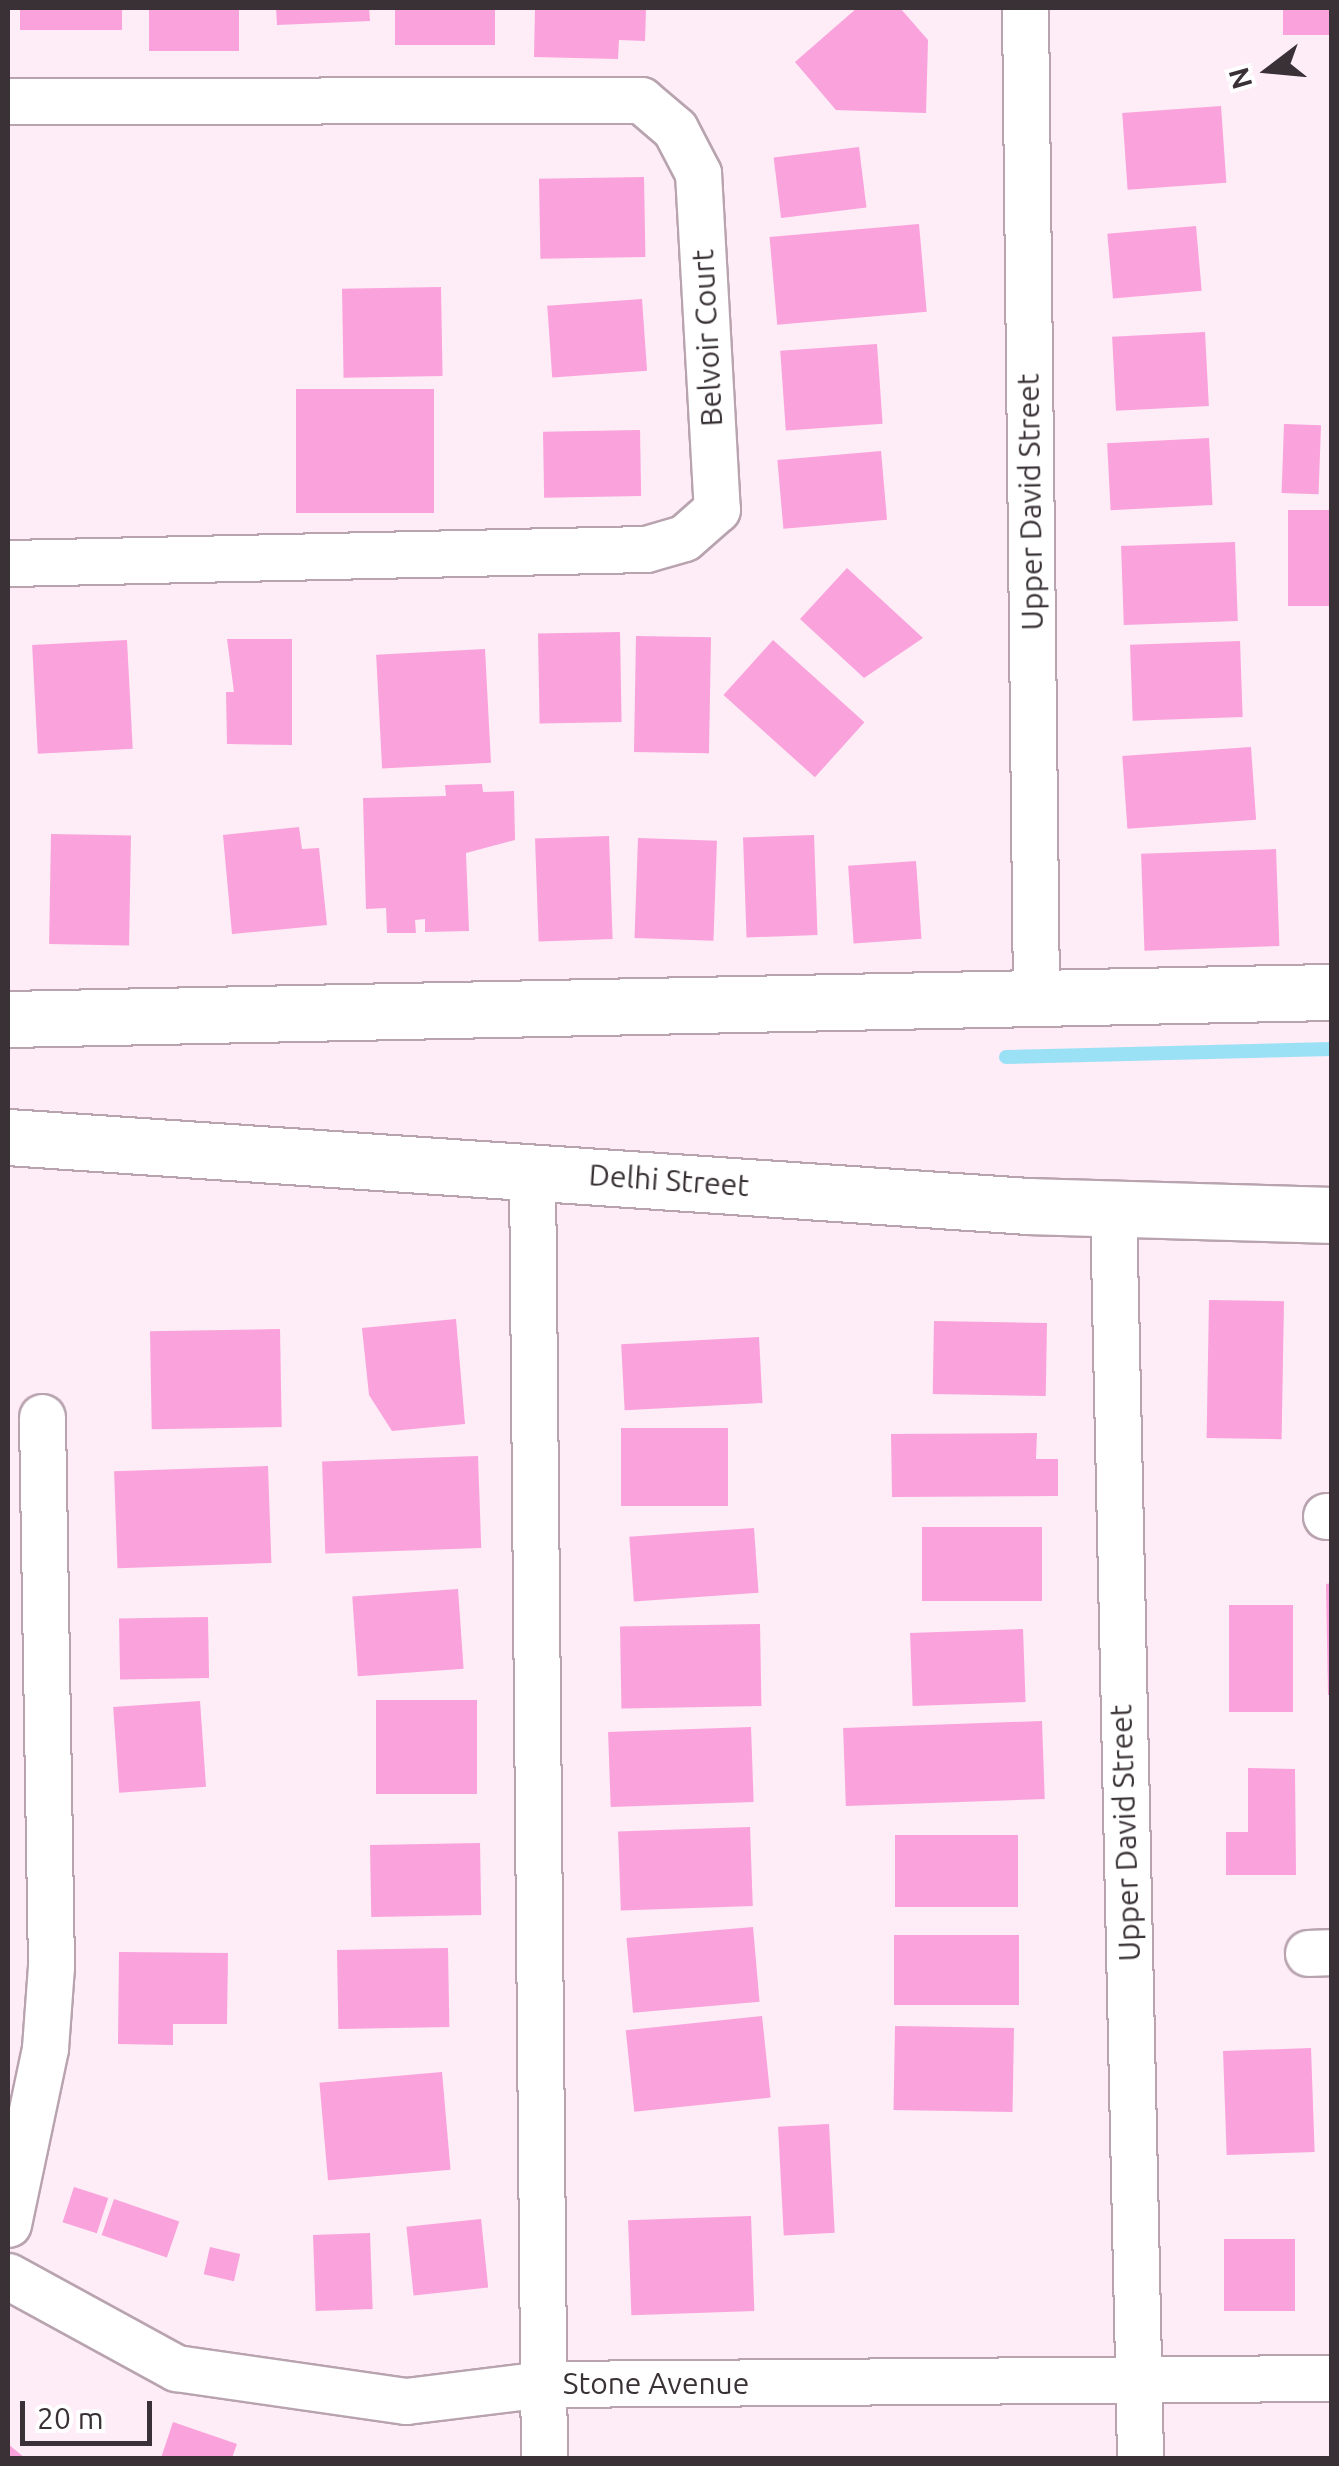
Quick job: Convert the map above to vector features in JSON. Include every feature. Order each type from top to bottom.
[{"type":"street","name":"Upper David Street","points":[[1025,8],[1036,996]]},
{"type":"street","name":"Belvoir Court","points":[[8,101],[641,100],[675,129],[698,174],[717,509],[684,538],[646,548],[8,564]]},
{"type":"street","points":[[13,1019],[1332,992]]},
{"type":"street","name":"Delhi Street","points":[[8,1137],[1113,1208],[1332,1215]]},
{"type":"street","points":[[532,1170],[544,2458]]},
{"type":"street","name":"Upper David Street","points":[[1113,1208],[1140,2458]]},
{"type":"street","points":[[8,2224],[42,2065],[51,1966],[42,1417]]},
{"type":"street","name":"Stone Avenue","points":[[8,2276],[176,2368],[406,2401],[545,2384],[1332,2378]]},
{"type":"building","points":[[20,8],[122,8],[122,30],[20,30]]},
{"type":"building","points":[[149,8],[239,8],[239,51],[149,51]]},
{"type":"building","points":[[276,8],[369,8],[370,21],[277,25]]},
{"type":"building","points":[[395,8],[495,8],[495,45],[395,45]]},
{"type":"building","points":[[535,8],[646,8],[645,41],[619,40],[618,59],[534,57]]},
{"type":"building","points":[[857,8],[900,8],[928,40],[926,113],[836,110],[795,62]]},
{"type":"building","points":[[1283,8],[1332,8],[1332,35],[1283,35]]},
{"type":"building","points":[[1221,106],[1226,183],[1128,190],[1122,113]]},
{"type":"building","points":[[859,147],[866,208],[781,218],[774,157]]},
{"type":"building","points":[[644,177],[645,257],[540,259],[539,179]]},
{"type":"building","points":[[919,224],[927,312],[777,325],[770,237]]},
{"type":"building","points":[[1196,226],[1202,291],[1113,299],[1107,234]]},
{"type":"building","points":[[441,287],[443,376],[344,378],[342,289]]},
{"type":"building","points":[[642,299],[647,371],[552,377],[547,306]]},
{"type":"building","points":[[1205,332],[1209,406],[1116,411],[1112,337]]},
{"type":"building","points":[[877,344],[883,424],[786,431],[780,351]]},
{"type":"building","points":[[296,389],[434,389],[434,513],[296,513]]},
{"type":"building","points":[[1284,424],[1321,425],[1319,494],[1282,493]]},
{"type":"building","points":[[640,430],[641,496],[544,498],[543,432]]},
{"type":"building","points":[[1209,438],[1213,505],[1111,510],[1107,443]]},
{"type":"building","points":[[881,451],[887,520],[783,529],[777,460]]},
{"type":"building","points":[[1288,510],[1332,510],[1332,606],[1288,606]]},
{"type":"building","points":[[1235,542],[1238,621],[1124,625],[1121,546]]},
{"type":"building","points":[[847,568],[923,638],[864,678],[800,619]]},
{"type":"building","points":[[620,632],[622,722],[540,723],[538,633]]},
{"type":"building","points":[[636,636],[711,637],[709,753],[634,752]]},
{"type":"building","points":[[227,639],[292,639],[292,745],[227,744],[226,692],[234,692]]},
{"type":"building","points":[[127,640],[133,749],[38,754],[32,645]]},
{"type":"building","points":[[773,640],[864,722],[815,777],[723,695]]},
{"type":"building","points":[[1240,641],[1243,717],[1133,721],[1130,645]]},
{"type":"building","points":[[485,649],[491,763],[382,769],[376,655]]},
{"type":"building","points":[[1251,747],[1256,820],[1127,829],[1122,756]]},
{"type":"building","points":[[482,784],[483,792],[514,791],[515,840],[466,853],[469,931],[425,932],[425,919],[415,920],[416,933],[387,933],[386,908],[366,909],[363,798],[446,796],[445,785]]},
{"type":"building","points":[[299,827],[302,849],[319,848],[327,925],[232,934],[223,835]]},
{"type":"building","points":[[51,834],[131,835],[129,945],[49,944]]},
{"type":"building","points":[[814,835],[817,935],[747,937],[743,837]]},
{"type":"building","points":[[609,836],[613,939],[539,942],[535,839]]},
{"type":"building","points":[[638,838],[717,841],[713,941],[635,938]]},
{"type":"building","points":[[1276,849],[1279,946],[1144,951],[1141,854]]},
{"type":"building","points":[[916,861],[921,939],[854,944],[848,866]]},
{"type":"building","points":[[1209,1300],[1284,1301],[1282,1439],[1207,1438]]},
{"type":"building","points":[[456,1319],[465,1424],[392,1431],[369,1395],[362,1328]]},
{"type":"building","points":[[934,1321],[1047,1323],[1046,1396],[933,1394]]},
{"type":"building","points":[[280,1329],[282,1427],[152,1429],[150,1331]]},
{"type":"building","points":[[759,1337],[762,1403],[625,1410],[621,1344]]},
{"type":"building","points":[[621,1428],[728,1428],[728,1506],[621,1506]]},
{"type":"building","points":[[1037,1433],[1036,1459],[1058,1459],[1058,1496],[892,1497],[891,1434]]},
{"type":"building","points":[[478,1456],[481,1548],[325,1553],[322,1461]]},
{"type":"building","points":[[268,1466],[271,1563],[117,1568],[114,1471]]},
{"type":"building","points":[[922,1527],[1042,1527],[1042,1601],[922,1601]]},
{"type":"building","points":[[754,1528],[759,1593],[634,1602],[629,1537]]},
{"type":"building","points":[[1332,1583],[1332,1695],[1328,1695],[1326,1584]]},
{"type":"building","points":[[458,1589],[464,1669],[358,1676],[352,1596]]},
{"type":"building","points":[[1229,1605],[1293,1605],[1293,1712],[1229,1712]]},
{"type":"building","points":[[208,1617],[209,1678],[120,1680],[119,1619]]},
{"type":"building","points":[[760,1624],[761,1706],[621,1708],[620,1626]]},
{"type":"building","points":[[1023,1629],[1026,1702],[913,1706],[910,1633]]},
{"type":"building","points":[[376,1700],[477,1700],[477,1794],[376,1794]]},
{"type":"building","points":[[200,1701],[206,1787],[119,1793],[113,1707]]},
{"type":"building","points":[[1042,1721],[1045,1799],[846,1806],[843,1728]]},
{"type":"building","points":[[751,1727],[754,1802],[611,1807],[608,1732]]},
{"type":"building","points":[[1248,1768],[1295,1769],[1296,1875],[1226,1875],[1226,1832],[1248,1832]]},
{"type":"building","points":[[750,1827],[753,1906],[621,1911],[618,1832]]},
{"type":"building","points":[[895,1835],[1018,1835],[1018,1907],[895,1907]]},
{"type":"building","points":[[480,1843],[481,1915],[371,1917],[370,1845]]},
{"type":"building","points":[[753,1927],[760,2002],[633,2013],[626,1938]]},
{"type":"building","points":[[894,1935],[1019,1935],[1019,2005],[894,2005]]},
{"type":"building","points":[[448,1948],[449,2027],[338,2029],[337,1950]]},
{"type":"building","points":[[119,1952],[228,1953],[227,2024],[173,2024],[173,2045],[118,2044]]},
{"type":"building","points":[[762,2016],[771,2098],[634,2112],[626,2030]]},
{"type":"building","points":[[895,2026],[1014,2028],[1013,2112],[894,2110]]},
{"type":"building","points":[[1311,2048],[1315,2152],[1227,2155],[1223,2051]]},
{"type":"building","points":[[442,2072],[451,2170],[328,2180],[319,2083]]},
{"type":"building","points":[[829,2124],[835,2233],[784,2236],[778,2127]]},
{"type":"building","points":[[74,2187],[108,2198],[97,2233],[63,2222]]},
{"type":"building","points":[[114,2199],[179,2221],[167,2257],[102,2235]]},
{"type":"building","points":[[751,2216],[754,2311],[631,2315],[628,2220]]},
{"type":"building","points":[[481,2219],[488,2288],[414,2295],[406,2227]]},
{"type":"building","points":[[370,2233],[373,2309],[316,2311],[313,2235]]},
{"type":"building","points":[[1224,2239],[1295,2239],[1295,2311],[1224,2311]]},
{"type":"building","points":[[210,2247],[240,2254],[234,2281],[204,2274]]},
{"type":"building","points":[[173,2422],[237,2444],[232,2458],[161,2458]]},
{"type":"building","points":[[8,2444],[25,2458],[8,2458]]},
{"type":"waterway","points":[[1006,1057],[1332,1049]]}]
